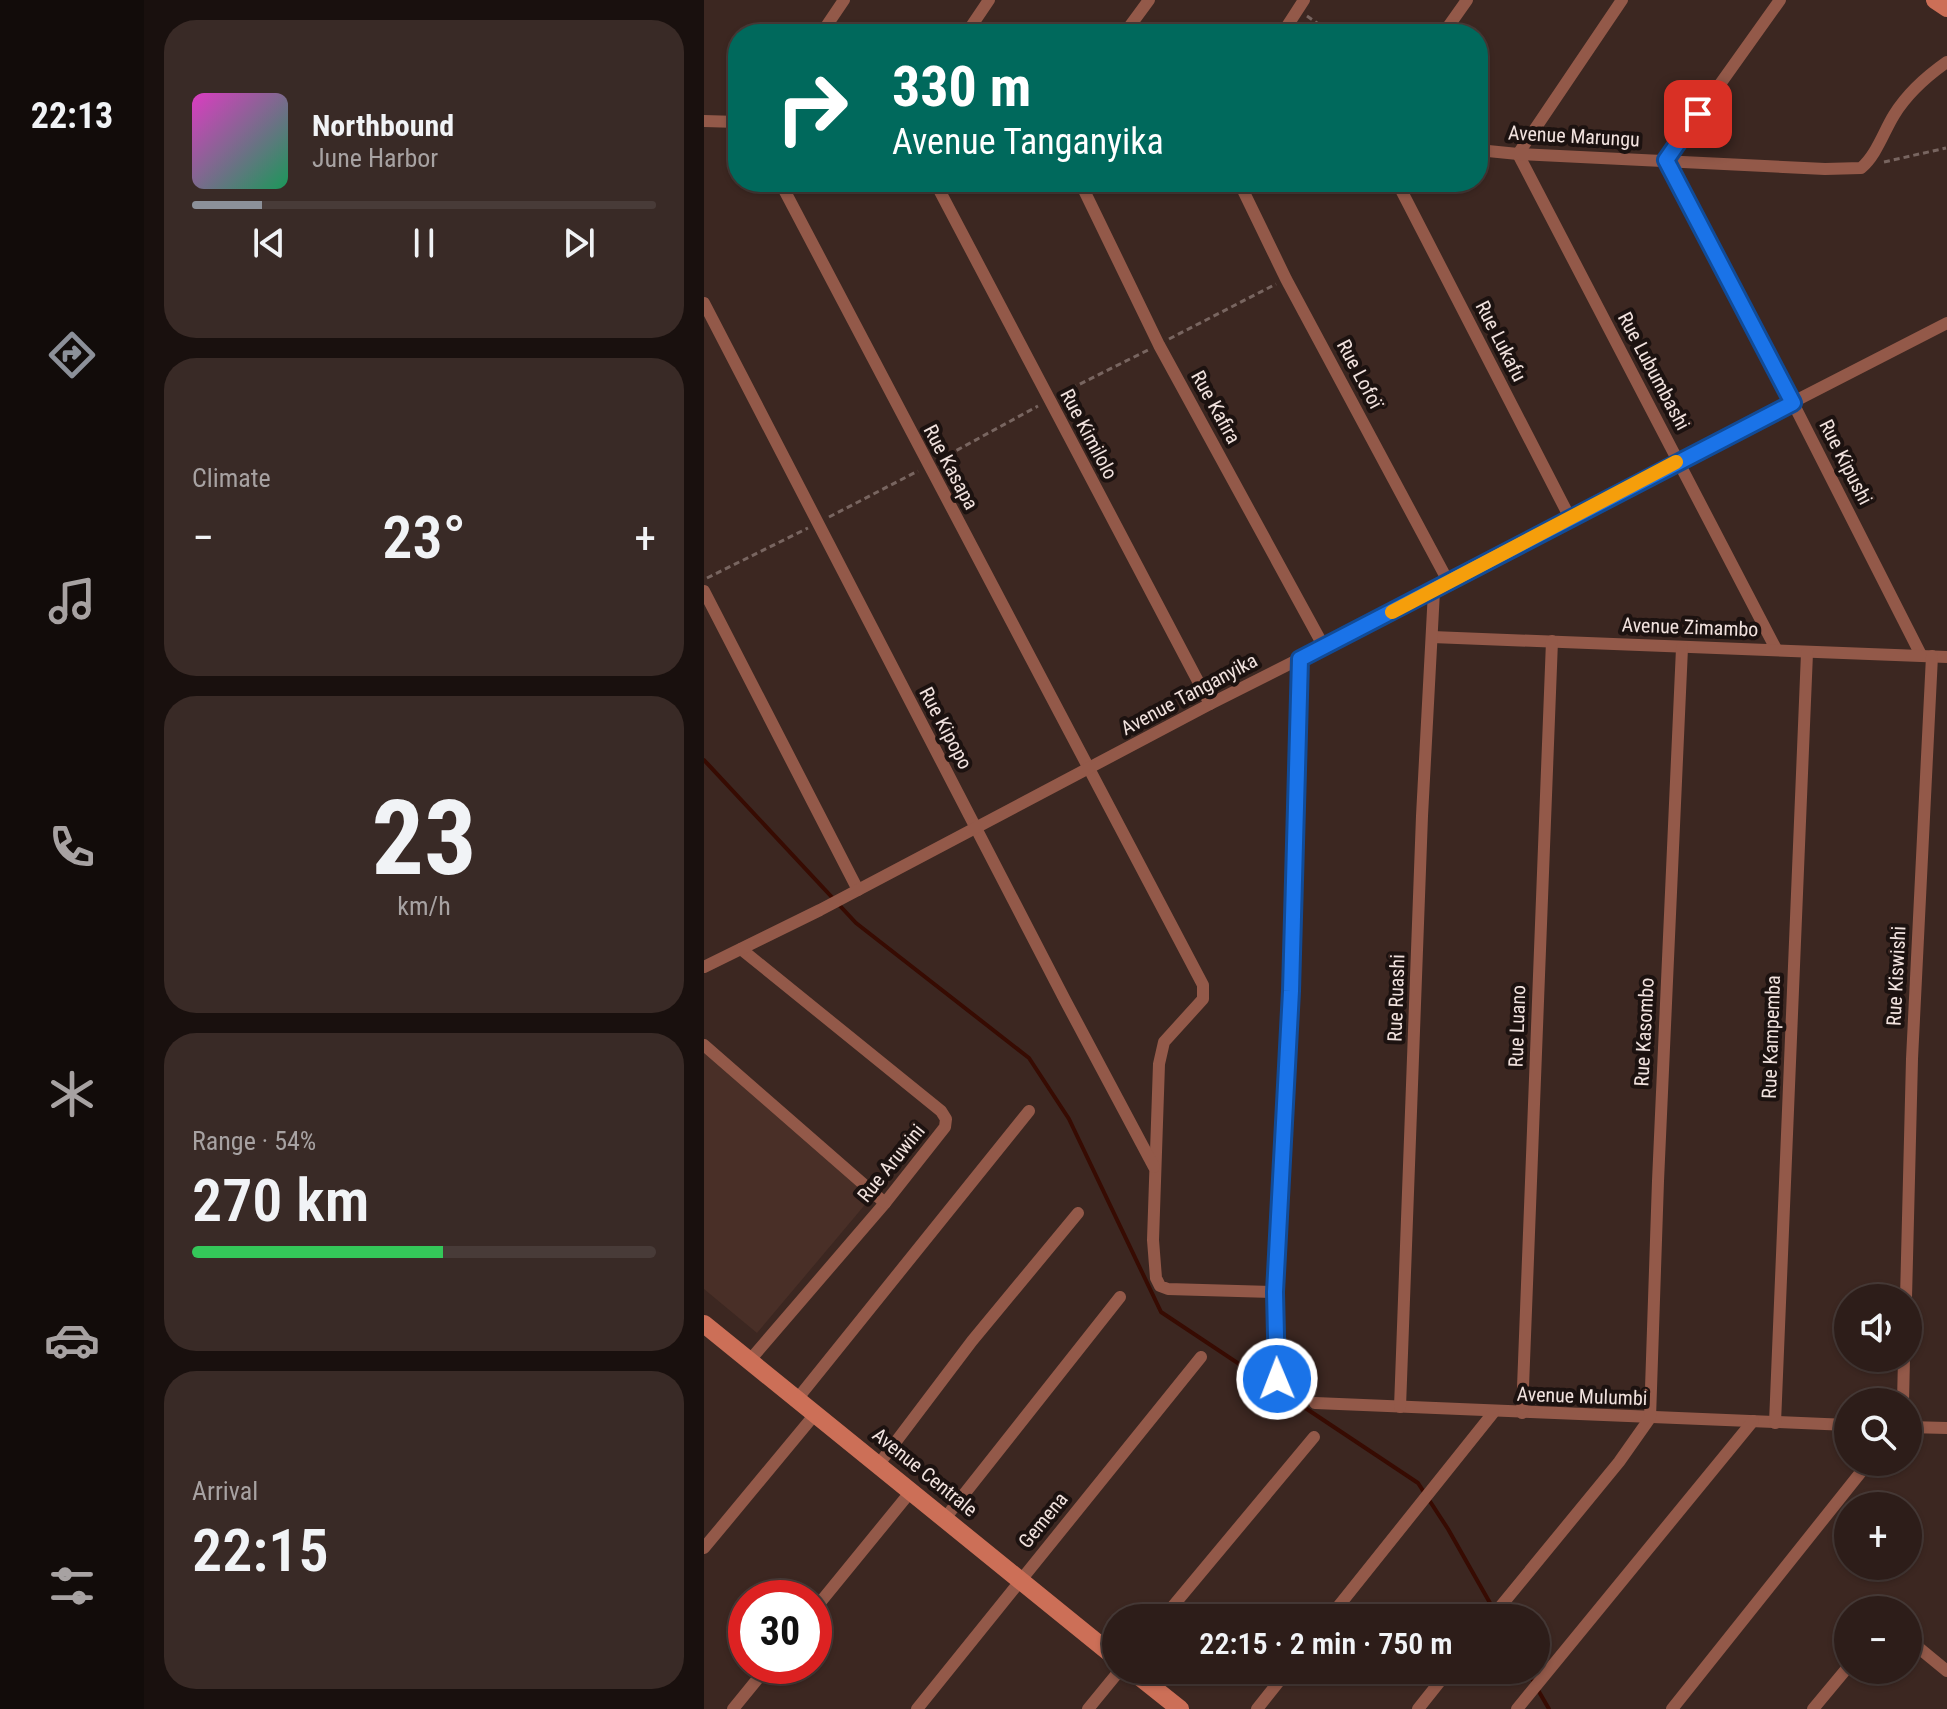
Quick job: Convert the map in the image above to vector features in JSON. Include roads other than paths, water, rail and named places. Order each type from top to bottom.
[{"type":"street","points":[[828,24],[844,0]]},
{"type":"street","points":[[973,24],[989,0]]},
{"type":"street","points":[[1131,24],[1149,0]]},
{"type":"street","points":[[1288,24],[1304,0]]},
{"type":"street","points":[[1450,24],[1467,0]]},
{"type":"street","points":[[1518,154],[1622,0]]},
{"type":"street","points":[[1666,160],[1780,0]]},
{"type":"street","points":[[1935,0],[1947,8]]},
{"type":"street","name":"Avenue Marungu","points":[[1488,151],[1825,169],[1861,168],[1913,91],[1947,62]]},
{"type":"street","points":[[704,121],[728,122]]},
{"type":"street","name":"Rue Lubumbashi","points":[[1518,154],[1776,649]]},
{"type":"street","name":"Rue Kipushi","points":[[1666,160],[1926,656]]},
{"type":"street","name":"Rue Kasapa","points":[[785,192],[1203,985],[1203,999],[1164,1042],[1159,1064],[1155,1169]]},
{"type":"street","name":"Rue Kimilolo","points":[[940,192],[1210,704]]},
{"type":"street","name":"Rue Kafira","points":[[1085,192],[1159,345],[1324,647]]},
{"type":"street","name":"Rue Lofoï","points":[[1244,192],[1286,279],[1449,583]]},
{"type":"street","name":"Rue Lukafu","points":[[1402,192],[1570,518]]},
{"type":"street","name":"Rue Kipopo","points":[[704,303],[1155,1169]]},
{"type":"street","name":"Avenue Tanganyika","points":[[704,967],[820,910],[1210,704],[1434,591],[1947,323]]},
{"type":"street","points":[[704,591],[858,890]]},
{"type":"street","name":"Rue Ruashi","points":[[1400,1407],[1422,816],[1434,591]]},
{"type":"street","name":"Avenue Zimambo","points":[[1432,637],[1947,657]]},
{"type":"street","name":"Rue Luano","points":[[1522,1413],[1552,641]]},
{"type":"street","name":"Rue Kasombo","points":[[1650,1418],[1682,648]]},
{"type":"street","name":"Rue Kampemba","points":[[1775,1423],[1807,653]]},
{"type":"street","name":"Rue Kiswishi","points":[[1906,1284],[1926,656]]},
{"type":"street","points":[[1277,1379],[1275,1292],[1291,991],[1300,659]]},
{"type":"street","name":"Rue Aruwini","points":[[741,949],[941,1111],[946,1119],[945,1127],[885,1203],[750,1360]]},
{"type":"street","points":[[704,1045],[885,1203]]},
{"type":"street","points":[[798,1398],[1029,1111]]},
{"type":"street","points":[[1155,1169],[1154,1265],[1160,1286],[1168,1289],[1275,1292]]},
{"type":"street","points":[[879,1464],[972,1341],[1078,1213]]},
{"type":"street","points":[[946,1517],[1120,1297]]},
{"type":"street","name":"Avenue Centrale","points":[[707,1333],[750,1360],[798,1398],[1102,1646]]},
{"type":"street","name":"Gemena","points":[[917,1709],[1201,1357]]},
{"type":"street","name":"Avenue Mulumbi","points":[[1315,1403],[1493,1413],[1834,1425]]},
{"type":"street","points":[[704,1548],[816,1413]]},
{"type":"street","points":[[1340,1604],[1493,1413]]},
{"type":"street","points":[[1502,1604],[1619,1462],[1650,1418]]},
{"type":"street","points":[[1517,1709],[1753,1421]]},
{"type":"street","points":[[1922,1427],[1947,1428]]},
{"type":"street","points":[[1175,1604],[1314,1437]]},
{"type":"street","points":[[1672,1709],[1858,1476]]},
{"type":"street","points":[[832,1588],[912,1490]]},
{"type":"street","points":[[1922,1650],[1947,1671]]},
{"type":"street","points":[[733,1709],[753,1684]]},
{"type":"street","points":[[1088,1709],[1109,1684]]},
{"type":"street","points":[[1149,1684],[1180,1709]]},
{"type":"street","points":[[1257,1709],[1277,1684]]},
{"type":"street","points":[[1418,1709],[1438,1684]]},
{"type":"street","points":[[1813,1709],[1834,1684]]},
{"type":"waterway","points":[[704,760],[856,923],[1029,1058],[1069,1119],[1161,1312],[1418,1483],[1491,1604]]},
{"type":"waterway","points":[[1538,1690],[1549,1709]]}]
